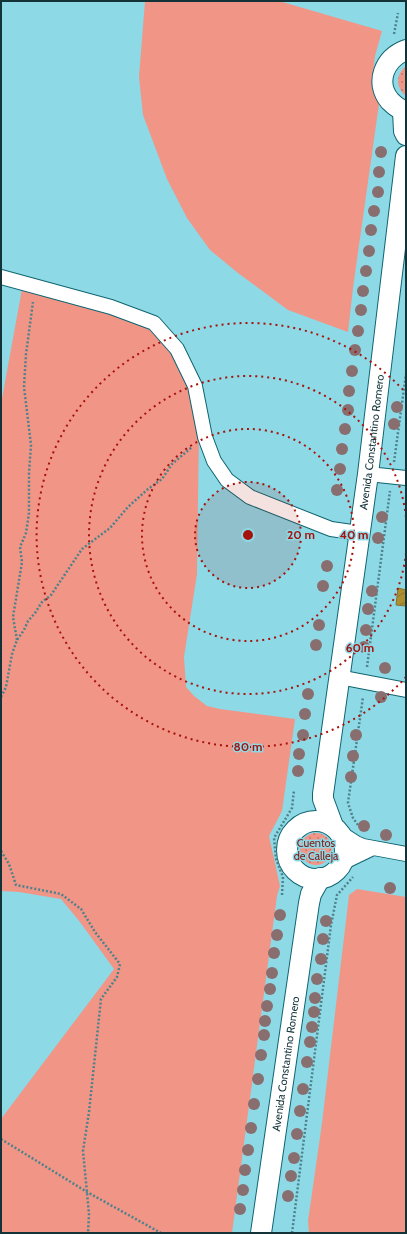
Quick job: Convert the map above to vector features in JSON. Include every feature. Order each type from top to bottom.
[{"type":"street","points":[[406,50],[398,53],[390,60],[385,68],[383,78],[383,88],[388,98],[394,105],[404,111],[404,131],[406,135]]},
{"type":"street","name":"Avenida Constantino Romero","points":[[307,822],[323,799],[359,533],[401,242],[406,156]]},
{"type":"street","points":[[1,277],[111,307],[154,323],[177,350],[195,386],[206,436],[214,461],[227,480],[250,497],[330,529],[359,533]]},
{"type":"street","points":[[368,474],[406,478]]},
{"type":"street","points":[[339,677],[406,690]]},
{"type":"street","name":"Avenida Constantino Romero","points":[[323,799],[336,829]]},
{"type":"street","points":[[336,829],[344,844],[345,854],[342,864],[336,872],[316,886],[312,878],[300,874],[290,862],[288,853],[288,843],[292,834],[298,827],[307,822],[325,822],[336,829],[356,843],[366,849],[406,854]]},
{"type":"street","points":[[342,864],[366,849]]},
{"type":"street","name":"Avenida Constantino Romero","points":[[261,1233],[316,886]]},
{"type":"path","points":[[17,640],[13,617],[22,562],[20,547],[26,533],[29,513],[31,445],[26,414],[26,354],[36,286]]},
{"type":"path","points":[[292,1233],[331,926],[337,895],[345,884],[355,875],[362,862],[366,849],[365,834],[353,818],[348,803],[406,374]]},
{"type":"path","points":[[1,697],[6,687],[12,654],[17,640],[28,621],[42,602],[50,595],[82,549],[110,528],[148,489],[162,479],[172,464],[206,436]]},
{"type":"path","points":[[282,895],[282,877],[276,859],[274,838],[292,808],[294,790]]},
{"type":"path","points":[[1,851],[9,864],[16,885],[61,894],[81,909],[95,932],[120,964],[117,976],[101,999],[89,1112],[83,1151],[90,1214],[88,1233]]},
{"type":"path","points":[[1,1139],[87,1192],[161,1233]]},
{"type":"green space","points":[[145,1],[279,1],[382,31],[375,56],[372,82],[379,104],[348,332],[288,310],[210,250],[187,218],[167,179],[143,115],[139,77]]},
{"type":"green space","points":[[406,66],[406,96],[400,89],[398,81],[400,73]]},
{"type":"green space","points":[[22,289],[123,315],[148,328],[168,346],[184,375],[199,430],[197,574],[184,657],[186,687],[194,696],[207,706],[295,719],[282,811],[269,836],[280,886],[277,896],[232,1233],[1,1233],[1,1119],[114,969],[80,922],[61,899],[19,892],[1,891],[1,404]]},
{"type":"green space","name":"Cuentos de Calleja","points":[[313,833],[319,833],[329,840],[332,849],[331,855],[325,862],[319,865],[313,865],[303,858],[300,852],[300,846],[307,836]]},
{"type":"green space","points":[[357,889],[406,897],[406,1233],[309,1233],[308,1221],[322,1123],[349,895]]},
{"type":"water","points":[[398,588],[406,590],[406,606],[396,605]]}]
